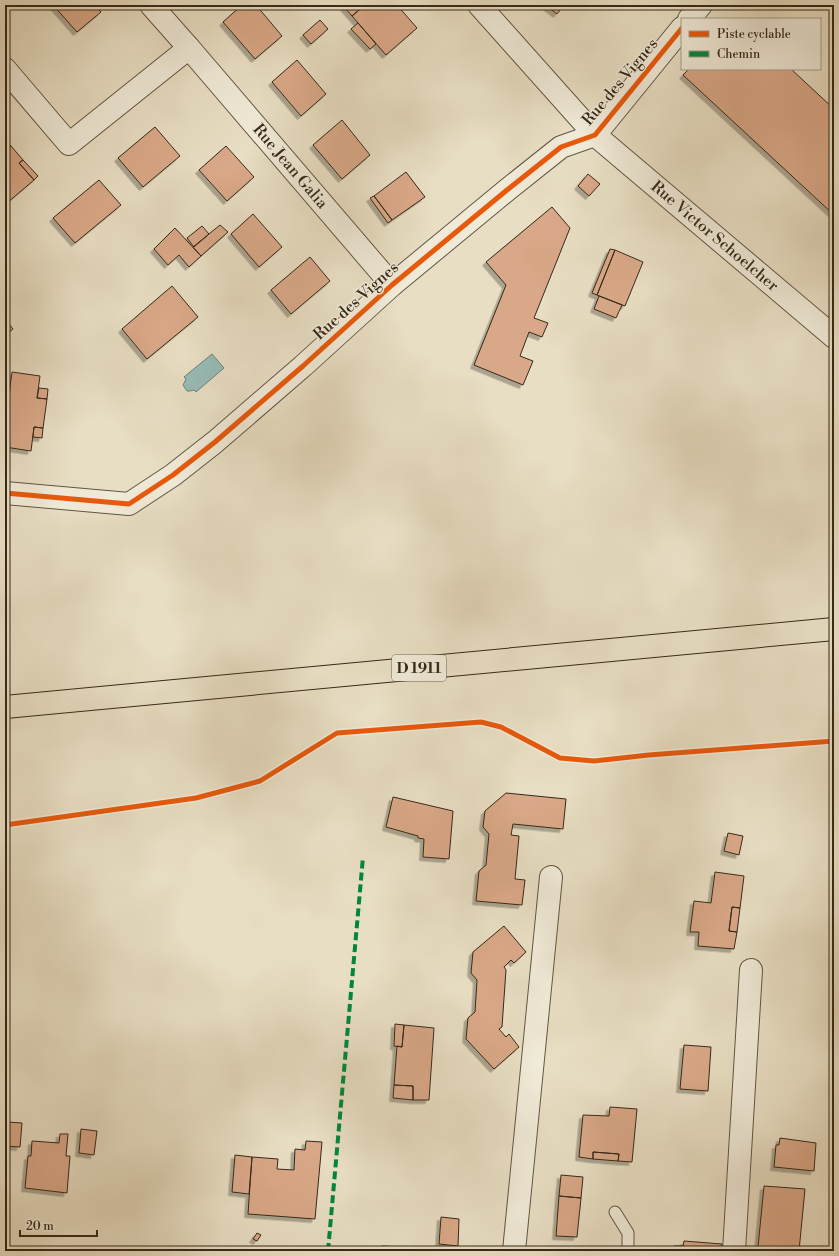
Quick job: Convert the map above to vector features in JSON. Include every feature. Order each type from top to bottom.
[{"type":"main road","name":"D 1911","points":[[5,707],[834,629]]},
{"type":"street","name":"Rue Jean Galia","points":[[151,5],[392,285]]},
{"type":"street","name":"Rue Victor Schoelcher","points":[[479,5],[595,135],[834,337]]},
{"type":"street","points":[[690,18],[701,5]]},
{"type":"street","name":"Rue des Vignes","points":[[5,493],[129,504],[172,475],[215,442],[303,366],[392,285],[561,147],[595,135],[681,29]]},
{"type":"street","points":[[5,69],[69,144],[188,48]]},
{"type":"street","points":[[514,1251],[551,877]]},
{"type":"street","points":[[734,1251],[751,970]]},
{"type":"lane","points":[[615,1212],[628,1233],[628,1251]]},
{"type":"water","points":[[212,354],[224,368],[196,392],[194,390],[187,391],[183,385],[186,379],[184,377]]},
{"type":"building","points":[[53,5],[95,5],[101,12],[77,32]]},
{"type":"building","points":[[242,5],[256,5],[282,36],[255,59],[223,22]]},
{"type":"building","points":[[347,5],[365,5],[352,16],[344,7]]},
{"type":"building","points":[[365,5],[397,5],[417,28],[386,55],[352,16]]},
{"type":"building","points":[[545,5],[564,5],[557,14]]},
{"type":"building","points":[[320,20],[328,29],[311,44],[303,35]]},
{"type":"building","points":[[358,23],[376,44],[370,49],[351,29]]},
{"type":"building","points":[[297,60],[326,94],[301,116],[272,82]]},
{"type":"building","points":[[688,70],[792,70],[834,109],[834,215],[683,75]]},
{"type":"building","points":[[342,120],[370,155],[342,179],[313,145]]},
{"type":"building","points":[[155,127],[180,156],[143,187],[118,158]]},
{"type":"building","points":[[5,140],[11,146],[5,151]]},
{"type":"building","points":[[11,146],[23,160],[19,163],[34,180],[7,203],[5,200],[5,151]]},
{"type":"building","points":[[226,146],[254,177],[227,201],[199,170]]},
{"type":"building","points":[[23,160],[38,176],[34,180],[19,163]]},
{"type":"building","points":[[406,172],[425,197],[392,220],[374,196]]},
{"type":"building","points":[[588,174],[600,184],[589,196],[578,186]]},
{"type":"building","points":[[99,180],[121,205],[75,243],[53,218]]},
{"type":"building","points":[[374,196],[392,220],[388,223],[370,198]]},
{"type":"building","points":[[552,207],[570,228],[534,318],[548,323],[542,337],[529,332],[520,356],[533,361],[523,385],[474,365],[506,285],[486,262]]},
{"type":"building","points":[[253,214],[282,247],[259,267],[231,234]]},
{"type":"building","points":[[220,225],[228,232],[201,256],[193,247]]},
{"type":"building","points":[[202,226],[209,234],[194,247],[187,238]]},
{"type":"building","points":[[175,228],[201,256],[189,267],[179,255],[168,265],[154,249]]},
{"type":"building","points":[[610,249],[615,250],[597,295],[592,293]]},
{"type":"building","points":[[615,250],[643,262],[625,306],[597,295]]},
{"type":"building","points":[[310,257],[330,281],[291,314],[271,290]]},
{"type":"building","points":[[172,286],[198,317],[147,359],[122,329]]},
{"type":"building","points":[[599,296],[622,305],[616,318],[594,309]]},
{"type":"building","points":[[5,319],[13,329],[5,336]]},
{"type":"building","points":[[12,372],[40,376],[37,398],[47,399],[43,428],[34,427],[31,451],[5,447],[5,395],[9,395]]},
{"type":"building","points":[[5,388],[10,389],[9,395],[5,395]]},
{"type":"building","points":[[39,388],[48,389],[47,399],[37,398]]},
{"type":"building","points":[[34,427],[43,428],[42,438],[33,437]]},
{"type":"building","points":[[506,793],[566,799],[563,829],[513,824],[511,835],[519,836],[515,879],[525,880],[522,905],[476,901],[479,871],[486,865],[489,834],[483,827],[485,811]]},
{"type":"building","points":[[393,797],[453,811],[449,859],[423,857],[424,839],[386,827]]},
{"type":"building","points":[[728,833],[743,836],[739,855],[724,851]]},
{"type":"building","points":[[715,872],[744,876],[740,908],[732,907],[729,931],[737,932],[734,949],[698,946],[699,932],[690,932],[694,901],[711,903]]},
{"type":"building","points":[[732,907],[740,908],[737,932],[729,931]]},
{"type":"building","points":[[504,926],[526,952],[514,963],[511,960],[504,967],[506,970],[502,1027],[499,1029],[506,1037],[509,1034],[519,1047],[494,1069],[466,1039],[468,1018],[475,1012],[477,980],[471,973],[473,952]]},
{"type":"building","points":[[395,1024],[404,1025],[402,1047],[394,1046]]},
{"type":"building","points":[[404,1025],[434,1028],[429,1100],[413,1100],[413,1086],[394,1085],[397,1046],[402,1047]]},
{"type":"building","points":[[684,1045],[711,1047],[708,1091],[680,1089]]},
{"type":"building","points":[[394,1085],[413,1086],[413,1100],[393,1098]]},
{"type":"building","points":[[610,1107],[637,1109],[632,1162],[618,1161],[619,1154],[593,1152],[593,1159],[579,1157],[583,1115],[609,1116]]},
{"type":"building","points":[[7,1122],[22,1123],[20,1147],[5,1146]]},
{"type":"building","points":[[81,1129],[97,1131],[94,1155],[79,1153]]},
{"type":"building","points":[[60,1134],[68,1134],[66,1156],[70,1156],[67,1193],[25,1188],[28,1156],[31,1156],[32,1141],[59,1143]]},
{"type":"building","points":[[780,1138],[816,1143],[814,1171],[774,1167],[776,1145],[779,1145]]},
{"type":"building","points":[[306,1141],[322,1142],[315,1219],[248,1214],[252,1157],[278,1159],[277,1169],[294,1170],[295,1149],[305,1150]]},
{"type":"building","points":[[593,1152],[619,1154],[618,1161],[593,1159]]},
{"type":"building","points":[[235,1155],[252,1157],[249,1194],[232,1192]]},
{"type":"building","points":[[561,1175],[583,1177],[581,1198],[559,1196]]},
{"type":"building","points":[[764,1186],[805,1189],[799,1251],[758,1247]]},
{"type":"building","points":[[559,1196],[581,1198],[577,1237],[556,1236]]},
{"type":"building","points":[[441,1217],[459,1219],[458,1246],[439,1244]]},
{"type":"building","points":[[257,1233],[261,1235],[257,1241],[253,1239]]},
{"type":"building","points":[[684,1241],[722,1244],[721,1251],[674,1251],[674,1246],[683,1246]]},
{"type":"building","points":[[382,1246],[405,1247],[405,1251],[382,1251]]},
{"type":"marked path","points":[[328,1251],[363,857]]},
{"type":"cycle path","points":[[5,493],[129,504],[173,475],[215,442],[303,366],[392,285],[507,190],[561,147],[595,135],[681,29]]},
{"type":"cycle path","points":[[5,825],[196,798],[260,781],[337,733],[481,722],[501,727],[560,758],[594,761],[649,755],[834,741]]}]
